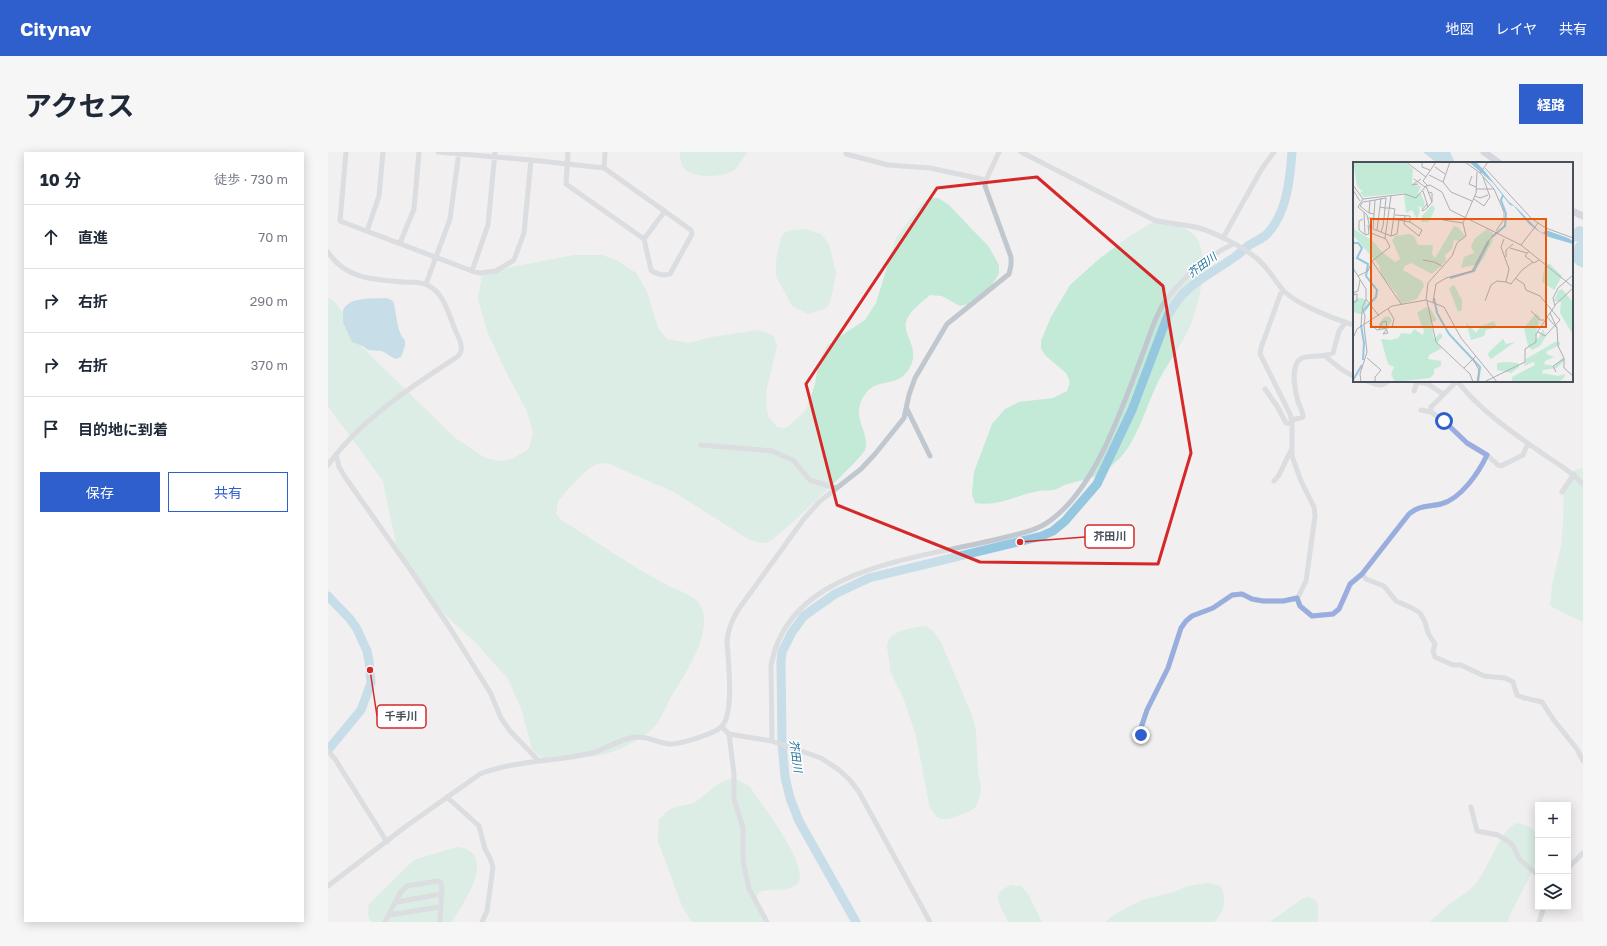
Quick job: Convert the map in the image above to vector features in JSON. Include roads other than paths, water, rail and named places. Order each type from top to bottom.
[{"type":"main road","points":[[1484,152],[1498,162]]},
{"type":"main road","points":[[1573,211],[1583,216]]},
{"type":"street","points":[[346,152],[340,221],[480,273],[496,271],[514,260],[524,232],[531,160]]},
{"type":"street","points":[[367,231],[378,196],[383,152]]},
{"type":"street","points":[[400,243],[414,209],[419,152]]},
{"type":"street","points":[[438,152],[495,154],[531,160],[567,164],[604,168],[691,230],[692,234],[670,274],[654,273],[651,270],[644,239],[566,184],[567,164],[568,152]]},
{"type":"street","points":[[604,168],[605,152]]},
{"type":"street","points":[[328,886],[480,774],[511,765],[576,757],[595,752],[630,738],[637,737],[670,744],[679,743],[722,727],[729,712],[727,641],[728,630],[732,619],[803,520],[819,502],[861,469],[898,427],[904,418],[916,378],[947,324],[1009,274],[1011,257],[986,192],[986,180],[999,152]]},
{"type":"street","points":[[1021,152],[1154,220],[1168,224],[1201,228],[1223,238],[1250,254],[1272,273],[1283,291],[1291,297],[1345,323],[1353,325]]},
{"type":"street","points":[[1223,238],[1260,170],[1274,152]]},
{"type":"street","points":[[426,284],[450,219],[459,153]]},
{"type":"street","points":[[472,271],[488,225],[495,154]]},
{"type":"street","points":[[846,154],[888,165],[930,168],[986,180]]},
{"type":"street","points":[[644,239],[664,211]]},
{"type":"street","points":[[772,741],[771,666],[773,654],[778,640],[794,615],[822,592],[865,571],[888,563],[1012,535],[1042,526],[1052,519],[1070,502],[1094,470],[1125,400],[1163,304],[1178,285],[1194,271],[1218,251],[1233,244]]},
{"type":"street","points":[[328,252],[334,262],[346,270],[365,278],[426,284],[435,290],[442,299],[461,343],[460,354],[402,394],[369,421],[336,454],[328,465]]},
{"type":"street","points":[[1283,291],[1280,295],[1260,354],[1290,414],[1292,422],[1292,449],[1301,481],[1314,507],[1315,516],[1306,581],[1297,598],[1300,606],[1312,616],[1333,614],[1339,609],[1350,584],[1362,574],[1409,514],[1414,509],[1422,506],[1442,504],[1450,500],[1472,481],[1480,470],[1487,455]]},
{"type":"street","points":[[1265,389],[1278,406],[1286,423],[1303,417],[1303,412],[1298,402],[1293,369],[1303,358],[1325,356],[1333,352],[1339,331],[1345,323]]},
{"type":"street","points":[[1325,356],[1342,368],[1347,374],[1353,376]]},
{"type":"street","points":[[1370,382],[1378,385],[1383,385],[1387,382]]},
{"type":"street","points":[[1414,391],[1415,382],[1428,384],[1443,394]]},
{"type":"street","points":[[1431,412],[1431,407],[1456,382]]},
{"type":"street","points":[[1458,382],[1472,399],[1528,443],[1574,474],[1583,484]]},
{"type":"street","points":[[907,409],[930,456]]},
{"type":"street","points":[[1421,410],[1431,412],[1444,421],[1467,443],[1487,455],[1498,466],[1501,466],[1523,455],[1528,443]]},
{"type":"street","points":[[701,445],[772,451],[782,454],[793,460],[810,480],[835,488]]},
{"type":"street","points":[[1274,481],[1279,475],[1292,449]]},
{"type":"street","points":[[336,454],[339,468],[448,625],[490,692],[506,724],[539,761]]},
{"type":"street","points":[[1562,492],[1574,474]]},
{"type":"street","points":[[1362,574],[1366,579],[1384,586],[1396,601],[1412,608],[1420,614],[1425,622],[1428,633],[1435,644],[1433,652],[1435,657],[1453,665],[1461,665],[1484,676],[1505,678],[1513,682],[1517,695],[1542,702],[1553,719],[1577,749],[1583,761]]},
{"type":"street","points":[[1146,740],[1141,735],[1141,728],[1147,710],[1168,668],[1181,628],[1186,621],[1192,616],[1213,608],[1232,595],[1242,594],[1252,599],[1263,601],[1283,601],[1297,598]]},
{"type":"street","points":[[722,727],[729,734],[772,741],[821,758],[831,763],[849,779],[858,792],[930,922]]},
{"type":"street","points":[[729,734],[734,774],[734,799],[742,828],[743,861],[750,889],[767,922]]},
{"type":"street","points":[[330,753],[386,842]]},
{"type":"street","points":[[448,798],[479,826],[485,849],[493,867],[487,911],[482,922]]},
{"type":"street","points":[[1471,807],[1477,831],[1498,835],[1512,844],[1520,860],[1537,874]]},
{"type":"street","points":[[1571,865],[1583,853]]},
{"type":"street","points":[[386,922],[400,893],[407,886],[440,882],[440,922]]},
{"type":"street","points":[[396,902],[441,894]]},
{"type":"street","points":[[389,915],[440,908]]},
{"type":"street","points":[[1539,922],[1543,910]]},
{"type":"water","points":[[1423,152],[1450,152],[1455,162],[1436,162]]},
{"type":"water","points":[[1578,226],[1583,227],[1583,268],[1573,261],[1573,249],[1576,243],[1578,243],[1576,241],[1573,243],[1573,230]]},
{"type":"water","points":[[387,298],[393,301],[398,327],[405,340],[405,346],[401,357],[395,359],[382,351],[368,350],[363,346],[352,342],[343,322],[343,310],[351,302],[362,299]]},
{"type":"waterway","name":"芥田川","points":[[856,922],[799,821],[790,798],[785,777],[782,743],[781,662],[782,652],[792,632],[804,616],[815,608],[835,594],[869,578],[1042,536],[1053,531],[1065,521],[1097,484],[1132,410],[1168,315],[1176,303],[1192,286],[1238,255],[1250,244],[1264,237],[1274,225],[1283,205],[1289,184],[1292,152]]},
{"type":"waterway","points":[[328,596],[350,619],[357,629],[367,651],[371,683],[361,710],[328,750]]},
{"type":"place","name":"芥田川","points":[[1020,542]]},
{"type":"place","name":"千手川","points":[[370,670]]}]
